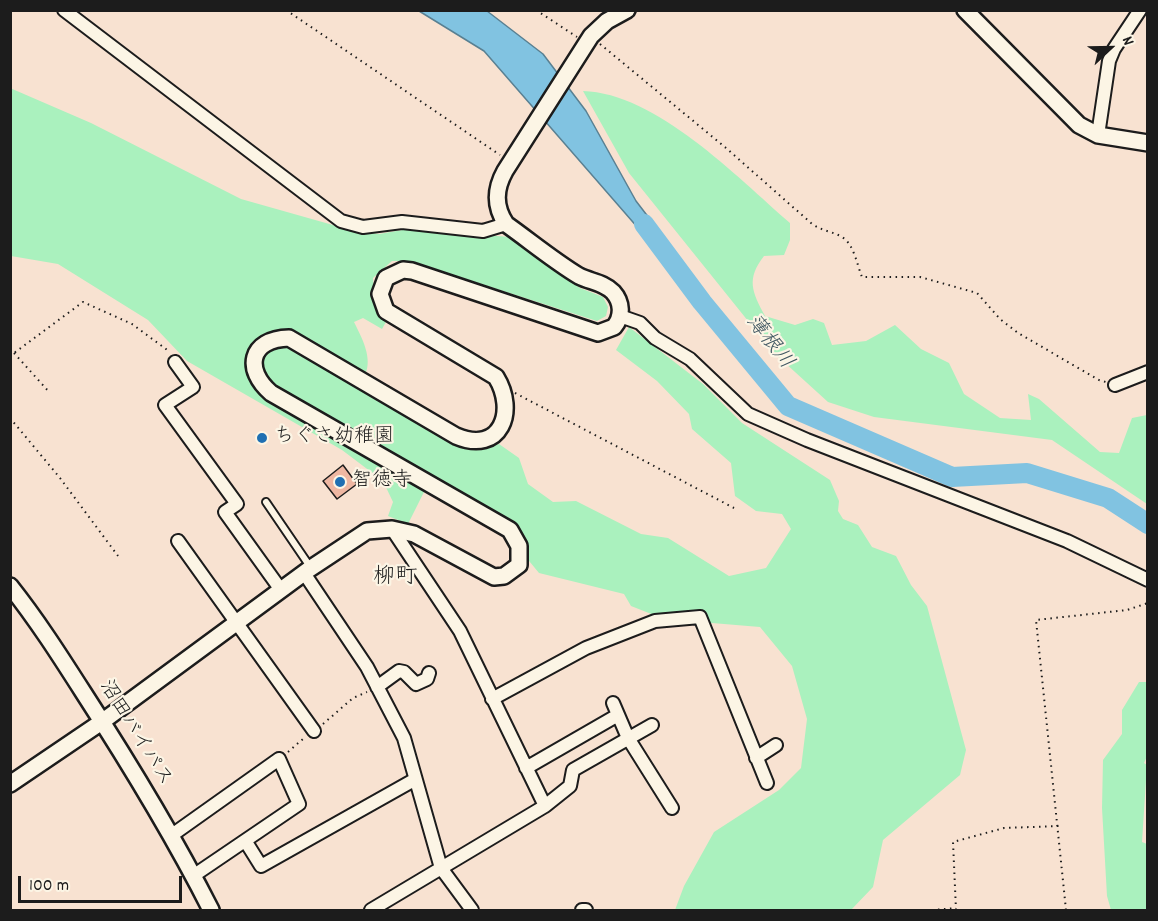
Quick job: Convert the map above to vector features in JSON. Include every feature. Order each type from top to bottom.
[{"type":"street","points":[[64,10],[341,220],[363,228],[402,222],[483,231],[506,224]]},
{"type":"street","points":[[965,10],[1079,125],[1098,135],[1148,143]]},
{"type":"street","points":[[1098,135],[1109,61],[1114,49],[1140,10]]},
{"type":"street","points":[[13,777],[103,722],[281,590],[367,531],[392,529],[436,544],[494,577],[504,576],[519,564],[519,546],[510,530],[272,393],[256,375],[253,366],[259,348],[278,339],[289,339],[466,440],[484,441],[500,429],[505,418],[504,391],[496,377],[489,370],[386,311],[380,294],[386,278],[403,270],[412,271],[598,333],[614,327],[620,316],[618,301],[608,288],[581,277],[506,224],[497,206],[497,187],[510,162],[591,36],[624,11]]},
{"type":"street","points":[[620,316],[640,323],[655,338],[690,359],[748,414],[807,440],[1067,541],[1148,580]]},
{"type":"street","points":[[175,362],[193,387],[165,405],[237,504],[225,512],[281,590]]},
{"type":"street","points":[[1115,385],[1148,372]]},
{"type":"street","points":[[392,529],[460,631],[545,806]]},
{"type":"street","points":[[178,541],[235,624],[314,731]]},
{"type":"street","points":[[308,571],[342,626],[404,738],[414,780],[441,868],[472,910]]},
{"type":"street","name":"沼田バイパス","points":[[12,591],[103,722],[172,835],[211,910]]},
{"type":"street","points":[[492,699],[586,648],[645,624],[700,617],[767,783]]},
{"type":"street","points":[[377,687],[399,671],[404,672],[416,684],[427,679],[429,673]]},
{"type":"street","points":[[613,703],[628,738],[672,808]]},
{"type":"street","points":[[525,768],[618,715]]},
{"type":"street","points":[[371,910],[545,806],[570,786],[573,770],[652,725]]},
{"type":"street","points":[[756,758],[776,745]]},
{"type":"street","points":[[172,835],[279,759],[299,804],[193,876]]},
{"type":"street","points":[[246,842],[261,866],[414,780]]},
{"type":"lane","points":[[266,502],[308,571]]},
{"type":"path","points":[[286,10],[510,162]]},
{"type":"path","points":[[536,10],[578,38],[591,36],[660,96],[726,148],[820,231],[843,237],[851,246],[862,277],[920,277],[977,293],[1000,319],[1018,333],[1099,380],[1115,385]]},
{"type":"path","points":[[10,356],[83,302],[132,324],[170,352],[175,362]]},
{"type":"path","points":[[14,353],[50,393]]},
{"type":"path","points":[[504,391],[512,392],[734,508]]},
{"type":"path","points":[[10,418],[60,478],[118,556]]},
{"type":"path","points":[[1066,910],[1036,620],[1127,610],[1148,603]]},
{"type":"path","points":[[279,759],[353,698],[377,687]]},
{"type":"path","points":[[932,910],[956,909],[953,842],[1004,828],[1059,826]]},
{"type":"green space","points":[[10,88],[91,123],[241,199],[347,229],[379,234],[408,229],[510,237],[580,288],[603,297],[608,307],[606,316],[597,321],[409,261],[392,261],[373,278],[375,307],[387,320],[382,329],[363,318],[354,322],[367,355],[365,375],[288,330],[275,331],[253,342],[247,366],[252,380],[426,488],[408,524],[388,516],[393,502],[383,481],[342,450],[187,361],[148,320],[58,264],[11,256]]},
{"type":"green space","points":[[583,91],[611,95],[639,106],[667,122],[694,140],[790,223],[790,240],[784,255],[764,256],[758,264],[753,279],[754,293],[765,316],[795,325],[813,319],[824,323],[832,345],[866,341],[895,325],[921,349],[949,363],[964,394],[1000,418],[1031,420],[1028,394],[1039,399],[1100,452],[1119,453],[1132,418],[1147,415],[1147,504],[1052,440],[874,417],[828,402],[773,352],[629,173]]},
{"type":"green space","points":[[629,327],[703,384],[742,423],[830,480],[839,501],[838,511],[843,519],[858,525],[872,547],[896,556],[911,585],[927,606],[966,750],[960,775],[883,840],[873,887],[851,910],[675,910],[684,886],[714,832],[779,790],[801,768],[807,719],[792,666],[760,627],[664,619],[631,606],[624,594],[539,573],[525,556],[524,546],[275,389],[262,374],[261,359],[271,349],[289,346],[457,445],[473,450],[499,444],[519,458],[528,484],[553,502],[576,501],[641,534],[668,538],[729,576],[766,568],[791,529],[782,514],[756,511],[735,496],[731,463],[692,429],[689,414],[657,381],[616,350]]},
{"type":"green space","points":[[1139,682],[1148,682],[1148,754],[1144,763],[1147,765],[1142,842],[1147,844],[1147,910],[1111,910],[1107,896],[1102,808],[1103,760],[1122,734],[1122,710]]},
{"type":"water","points":[[419,11],[487,11],[543,54],[586,111],[636,201],[669,244],[652,244],[484,51]]},
{"type":"building","name":"智徳寺","points":[[343,465],[357,484],[337,499],[323,481]]},
{"type":"waterway","name":"薄根川","points":[[644,224],[702,302],[788,406],[952,477],[1027,473],[1108,498],[1148,524]]},
{"type":"place","name":"ちぐさ幼稚園","points":[[262,438]]},
{"type":"place","name":"智徳寺","points":[[340,482]]},
{"type":"district","name":"柳町","points":[[395,579]]}]
